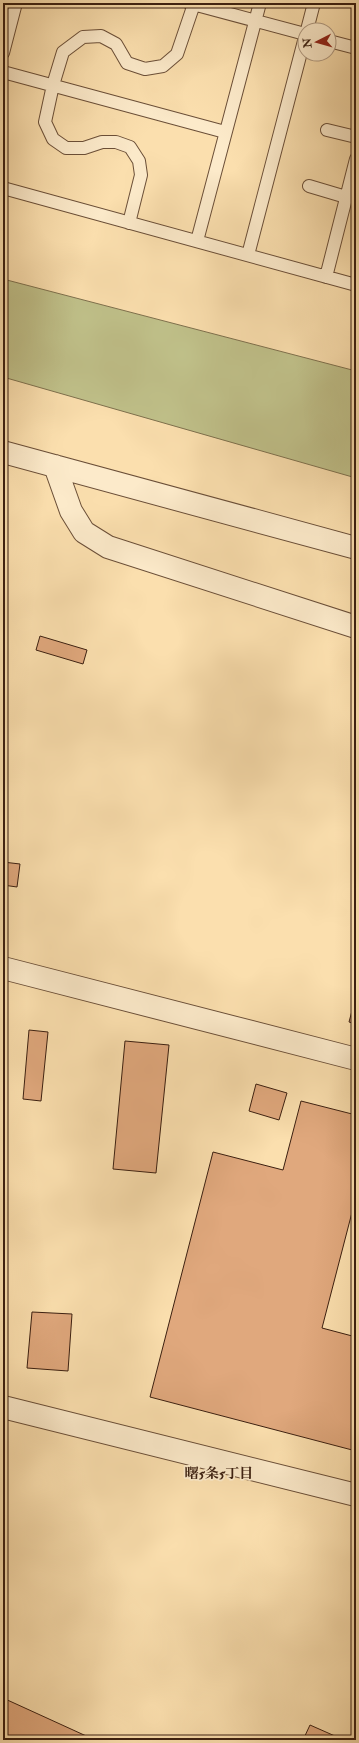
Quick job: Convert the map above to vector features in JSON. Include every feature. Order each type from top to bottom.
[{"type":"street","points":[[3,452],[356,548]]},
{"type":"street","points":[[55,466],[71,511],[84,532],[108,546],[356,627]]},
{"type":"street","points":[[3,968],[356,1059]]},
{"type":"street","points":[[3,1407],[356,1495]]},
{"type":"lane","points":[[3,53],[16,3]]},
{"type":"lane","points":[[197,241],[260,3]]},
{"type":"lane","points":[[309,22],[314,3]]},
{"type":"lane","points":[[129,222],[141,175],[139,161],[130,147],[116,142],[102,142],[84,148],[66,148],[53,139],[45,122],[53,85],[63,52],[83,37],[101,36],[116,44],[127,63],[145,69],[163,66],[177,54],[197,4],[297,34]]},
{"type":"lane","points":[[337,43],[356,48]]},
{"type":"lane","points":[[248,255],[298,62]]},
{"type":"lane","points":[[3,72],[225,132]]},
{"type":"lane","points":[[327,130],[356,137]]},
{"type":"lane","points":[[326,277],[356,159]]},
{"type":"lane","points":[[309,186],[346,197]]},
{"type":"lane","points":[[3,188],[326,277],[355,281]]},
{"type":"green space","points":[[3,279],[356,371],[356,478],[3,377]]},
{"type":"building","points":[[40,636],[87,650],[83,664],[36,650]]},
{"type":"building","points":[[3,862],[20,864],[17,887],[3,885]]},
{"type":"building","points":[[356,996],[356,1024],[349,1022]]},
{"type":"building","points":[[29,1030],[48,1032],[41,1101],[23,1099]]},
{"type":"building","points":[[125,1041],[169,1045],[156,1173],[113,1169]]},
{"type":"building","points":[[256,1084],[287,1093],[279,1120],[249,1111]]},
{"type":"building","points":[[301,1101],[356,1115],[356,1197],[322,1328],[356,1337],[356,1451],[150,1397],[213,1152],[283,1170]]},
{"type":"building","points":[[32,1312],[72,1314],[68,1371],[27,1368]]},
{"type":"building","points":[[3,1698],[95,1740],[3,1740]]},
{"type":"building","points":[[310,1725],[344,1740],[303,1740]]},
{"type":"district","name":"曙5条5丁目","points":[[219,1473]]}]
